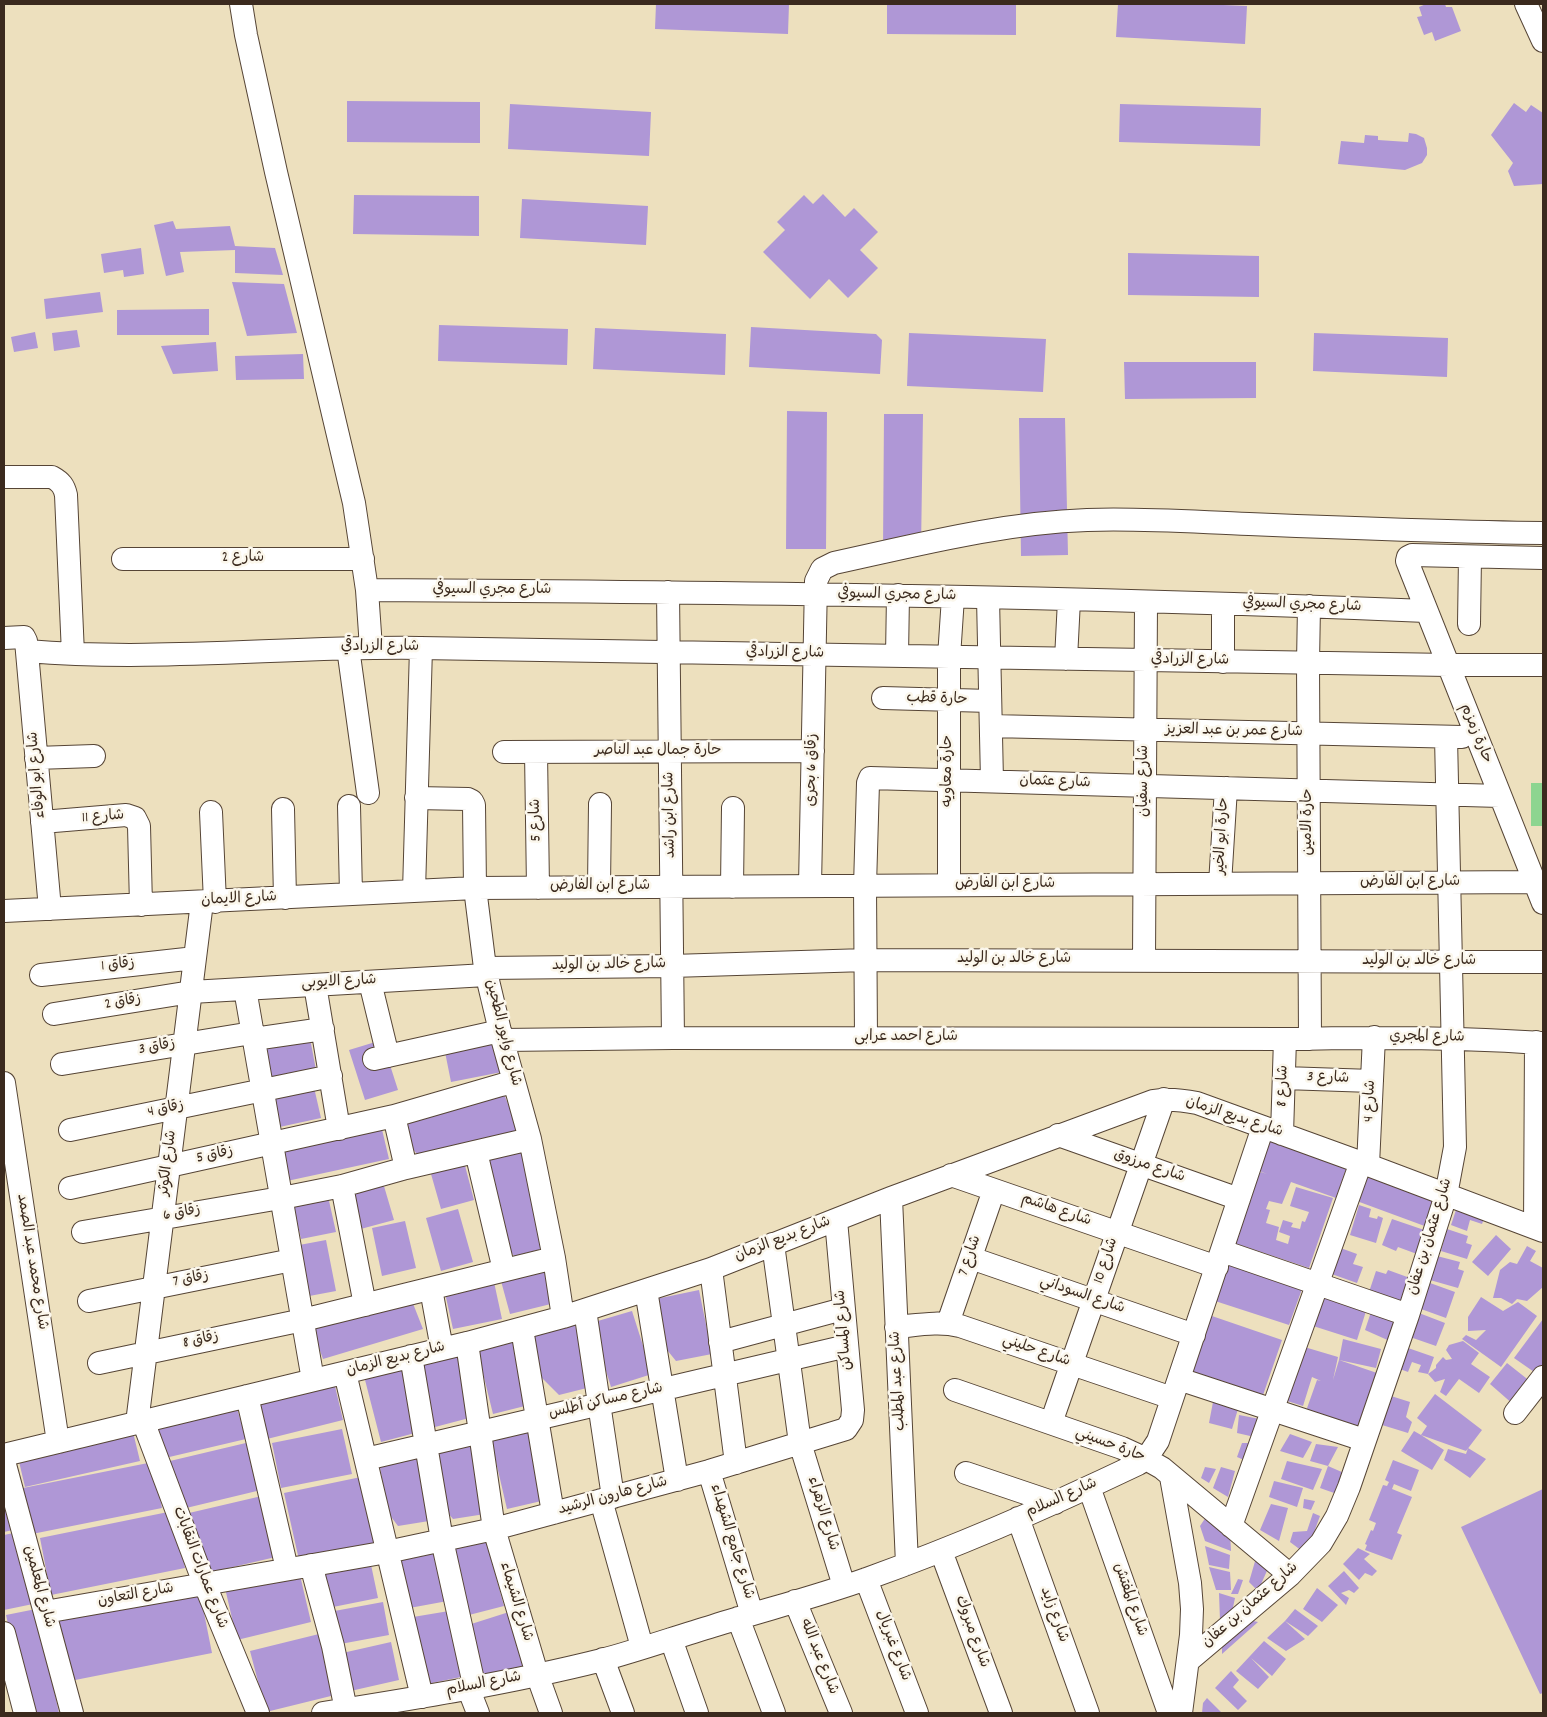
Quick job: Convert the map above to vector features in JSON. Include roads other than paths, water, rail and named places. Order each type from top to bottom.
[{"type":"street","points":[[241,4],[276,172],[354,503],[367,590],[371,648]]},
{"type":"street","points":[[1526,4],[1543,41]]},
{"type":"street","points":[[4,477],[52,477],[64,487],[66,495],[73,654]]},
{"type":"street","name":"زقاق 6 بحرى","points":[[810,886],[816,581],[822,569],[834,562],[964,534],[1025,524],[1087,520],[1149,520],[1457,532],[1543,533]]},
{"type":"street","name":"حارة زمزم","points":[[1470,557],[1412,555],[1408,557],[1407,564],[1543,903]]},
{"type":"street","points":[[1469,624],[1470,557],[1543,558]]},
{"type":"street","name":"شارع 2","points":[[123,558],[363,559]]},
{"type":"street","name":"شارع مجري السيوفي","points":[[367,590],[898,595],[1426,611]]},
{"type":"street","name":"شارع ابن راشد","points":[[668,592],[673,1038]]},
{"type":"street","points":[[897,656],[898,595]]},
{"type":"street","name":"حارة معاويه","points":[[949,885],[949,657],[953,597]]},
{"type":"street","points":[[988,598],[992,781]]},
{"type":"street","points":[[1066,659],[1069,600]]},
{"type":"street","name":"شارع سفيان","points":[[1144,961],[1146,602]]},
{"type":"street","points":[[1223,604],[1223,662]]},
{"type":"street","name":"حارة الامين","points":[[1309,606],[1310,1038]]},
{"type":"street","name":"شارع الزرادقي","points":[[4,638],[24,638],[27,646],[73,654],[134,655],[348,648],[421,648],[1223,662],[1543,665]]},
{"type":"street","name":"شارع ابو الوفاء","points":[[27,646],[50,909]]},
{"type":"street","points":[[348,648],[368,793]]},
{"type":"street","points":[[414,891],[421,648]]},
{"type":"street","name":"حارة قطب","points":[[883,698],[990,701]]},
{"type":"street","name":"شارع عمر بن عبد العزيز","points":[[991,726],[1477,737]]},
{"type":"street","name":"شارع عثمان بن عفان","points":[[1188,1661],[1290,1576],[1321,1543],[1329,1530],[1343,1502],[1408,1315],[1446,1195],[1455,1147],[1446,737]]},
{"type":"street","name":"حارة جمال عبد الناصر","points":[[504,752],[813,751]]},
{"type":"street","name":"شارع 5","points":[[536,752],[538,888]]},
{"type":"street","points":[[36,758],[94,756]]},
{"type":"street","name":"شارع عثمان","points":[[866,1038],[865,886],[868,780],[873,778],[1500,796]]},
{"type":"street","name":"حارة ابو الخير","points":[[1220,884],[1226,788]]},
{"type":"street","name":"شارع وابور الطحين","points":[[416,798],[468,799],[474,805],[475,888],[486,971],[501,1035],[530,1140],[564,1317]]},
{"type":"street","points":[[599,887],[600,804]]},
{"type":"street","points":[[349,806],[351,894]]},
{"type":"street","points":[[284,808],[285,898]]},
{"type":"street","points":[[732,887],[733,808]]},
{"type":"street","name":"شارع الكوثر","points":[[140,1422],[145,1353],[195,958],[209,902],[212,812]]},
{"type":"street","name":"شارع 11","points":[[42,822],[126,815],[135,818],[138,826],[141,905]]},
{"type":"street","name":"شارع ابن الفارض","points":[[475,888],[1535,882]]},
{"type":"street","name":"شارع الايمان","points":[[4,911],[475,888]]},
{"type":"street","name":"زقاق 1","points":[[41,975],[195,958]]},
{"type":"street","name":"شارع خالد بن الوليد","points":[[486,971],[866,960],[1543,962]]},
{"type":"street","name":"شارع الايوبى","points":[[191,992],[370,982],[486,971]]},
{"type":"street","name":"شارع احمد عرابى","points":[[370,982],[381,1058],[501,1035],[673,1038],[1310,1038]]},
{"type":"street","points":[[315,985],[340,1129]]},
{"type":"street","points":[[245,989],[314,1380]]},
{"type":"street","name":"زقاق 2","points":[[54,1014],[191,992]]},
{"type":"street","name":"زقاق 3","points":[[62,1064],[185,1043],[323,1029]]},
{"type":"street","name":"شارع 4","points":[[1231,1526],[1317,1284],[1364,1164],[1374,1037]]},
{"type":"street","name":"شارع المجري","points":[[1310,1038],[1453,1038],[1540,1043]]},
{"type":"street","name":"شارع 8","points":[[1273,1130],[1284,1078],[1286,1039]]},
{"type":"street","points":[[1539,1229],[1540,1043]]},
{"type":"street","name":"زقاق 4","points":[[70,1130],[331,1076]]},
{"type":"street","name":"شارع 3","points":[[1284,1078],[1372,1081]]},
{"type":"street","name":"زقاق 5","points":[[70,1188],[340,1129],[394,1116],[514,1082]]},
{"type":"street","name":"شارع محمد عبد الصمد","points":[[4,1083],[58,1442]]},
{"type":"street","name":"شارع بديع الزمان","points":[[4,1455],[467,1343],[564,1317],[711,1269],[951,1175],[1164,1099],[1197,1103],[1539,1229]]},
{"type":"street","name":"شارع 10","points":[[1051,1423],[1164,1099]]},
{"type":"street","points":[[394,1116],[406,1168]]},
{"type":"street","name":"شارع السلام","points":[[323,1713],[472,1689],[603,1659],[642,1648],[844,1586],[907,1564],[1055,1503],[1138,1464],[1146,1458],[1158,1441],[1239,1199],[1273,1130]]},
{"type":"street","name":"شارع مرزوق","points":[[1058,1136],[1239,1199]]},
{"type":"street","name":"زقاق 6","points":[[83,1232],[342,1186],[406,1168],[530,1140]]},
{"type":"street","points":[[476,1152],[504,1270]]},
{"type":"street","name":"شارع هاشم","points":[[951,1175],[1117,1232],[1317,1284],[1408,1315]]},
{"type":"street","points":[[342,1186],[365,1304]]},
{"type":"street","name":"شارع 7","points":[[948,1323],[994,1190]]},
{"type":"street","name":"شارع عبد المطلب","points":[[891,1198],[907,1564]]},
{"type":"street","name":"شارع المساكن","points":[[836,1220],[852,1410],[852,1420],[846,1428],[836,1432]]},
{"type":"street","name":"شارع الزهراء","points":[[773,1244],[800,1443],[844,1586]]},
{"type":"street","name":"زقاق 8","points":[[99,1363],[303,1320],[554,1258]]},
{"type":"street","name":"شارع السوداني","points":[[971,1258],[1194,1334]]},
{"type":"street","name":"زقاق 7","points":[[89,1302],[292,1260]]},
{"type":"street","points":[[711,1269],[736,1463]]},
{"type":"street","points":[[431,1289],[442,1349]]},
{"type":"street","points":[[646,1290],[677,1480]]},
{"type":"street","points":[[720,1342],[843,1309]]},
{"type":"street","points":[[585,1310],[600,1404],[607,1499],[642,1648]]},
{"type":"street","name":"شارع حليني","points":[[896,1327],[948,1323],[1071,1364],[1272,1410],[1364,1440]]},
{"type":"street","points":[[522,1329],[553,1513]]},
{"type":"street","name":"شارع الشيماء","points":[[467,1343],[494,1529],[537,1674],[551,1713]]},
{"type":"street","name":"شارع مساكن أطلس","points":[[366,1459],[847,1346]]},
{"type":"street","points":[[411,1356],[442,1540],[478,1713]]},
{"type":"street","points":[[345,1372],[422,1697]]},
{"type":"street","points":[[1515,1413],[1543,1378]]},
{"type":"street","name":"حارة حسيني","points":[[956,1390],[1146,1458],[1172,1477],[1290,1576]]},
{"type":"street","points":[[247,1396],[287,1569]]},
{"type":"street","name":"شارع عمارات النقابات","points":[[140,1422],[258,1713]]},
{"type":"street","name":"شارع هارون الرشيد","points":[[387,1552],[494,1529],[607,1499],[709,1471],[836,1432]]},
{"type":"street","name":"شارع المعلمين","points":[[4,1461],[72,1713]]},
{"type":"street","name":"شارع جامع الشهداء","points":[[709,1471],[745,1616],[774,1713]]},
{"type":"street","points":[[966,1473],[1055,1503]]},
{"type":"street","points":[[1172,1477],[1190,1584],[1192,1609],[1191,1635],[1181,1713]]},
{"type":"street","name":"شارع المفتش","points":[[1089,1487],[1169,1713]]},
{"type":"street","name":"شارع زايد","points":[[1018,1518],[1088,1713]]},
{"type":"street","name":"شارع مبروك","points":[[941,1551],[1001,1713]]},
{"type":"street","name":"شارع التعاون","points":[[44,1612],[387,1552]]},
{"type":"street","points":[[311,1565],[333,1646],[346,1710]]},
{"type":"street","name":"شارع غبريال","points":[[866,1579],[917,1713]]},
{"type":"street","name":"شارع عبد الله","points":[[794,1601],[840,1713]]},
{"type":"street","points":[[4,1632],[26,1713]]},
{"type":"street","points":[[671,1639],[697,1713]]},
{"type":"street","points":[[603,1659],[623,1713]]}]
